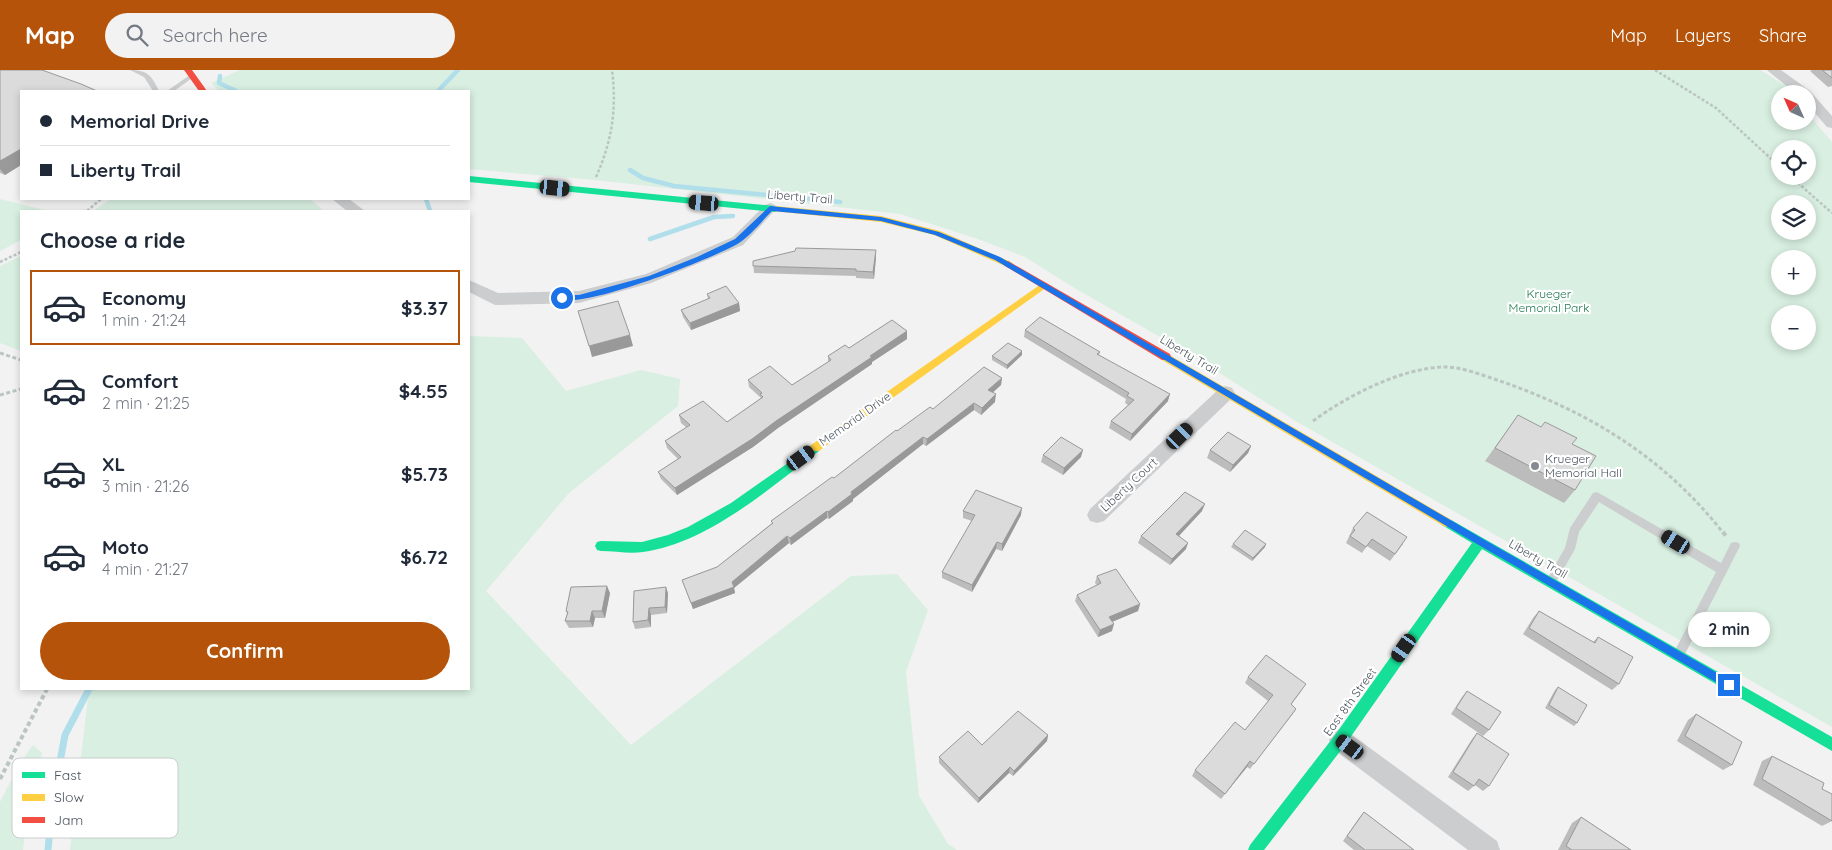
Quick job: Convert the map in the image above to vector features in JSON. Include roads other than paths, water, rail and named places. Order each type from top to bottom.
[{"type":"street","points":[[1773,70],[1793,85]]},
{"type":"street","points":[[190,73],[201,90]]},
{"type":"street","points":[[1816,106],[1832,124]]},
{"type":"street","name":"Liberty Trail","points":[[470,179],[881,219],[937,233],[998,258],[1480,542],[1832,744]]},
{"type":"street","points":[[340,200],[356,210]]},
{"type":"street","points":[[470,286],[495,299],[579,297],[652,278],[738,241],[770,208]]},
{"type":"street","name":"Memorial Drive","points":[[601,546],[645,547],[682,537],[720,516],[1044,285]]},
{"type":"street","name":"Liberty Court","points":[[1097,515],[1226,393]]},
{"type":"street","name":"East 8th Street","points":[[1255,850],[1340,740],[1480,542]]},
{"type":"street","points":[[1340,740],[1488,850]]},
{"type":"lane","points":[[133,70],[147,76],[155,90]]},
{"type":"lane","points":[[171,90],[190,73]]},
{"type":"lane","points":[[1550,582],[1570,549],[1574,531],[1597,496],[1723,570]]},
{"type":"lane","points":[[1678,655],[1735,546]]},
{"type":"waterway","points":[[439,90],[458,70]]},
{"type":"waterway","points":[[220,76],[219,83],[234,90]]},
{"type":"waterway","points":[[630,170],[643,178],[674,186],[840,202]]},
{"type":"waterway","points":[[426,200],[430,210]]},
{"type":"waterway","points":[[650,239],[714,217],[733,216]]},
{"type":"waterway","points":[[61,758],[65,735],[88,690]]},
{"type":"waterway","points":[[48,850],[49,838]]},
{"type":"place","name":"Krueger Memorial Hall","points":[[1535,466]]},
{"type":"park label","name":"Krueger Memorial Park","points":[[1549,301]]}]
